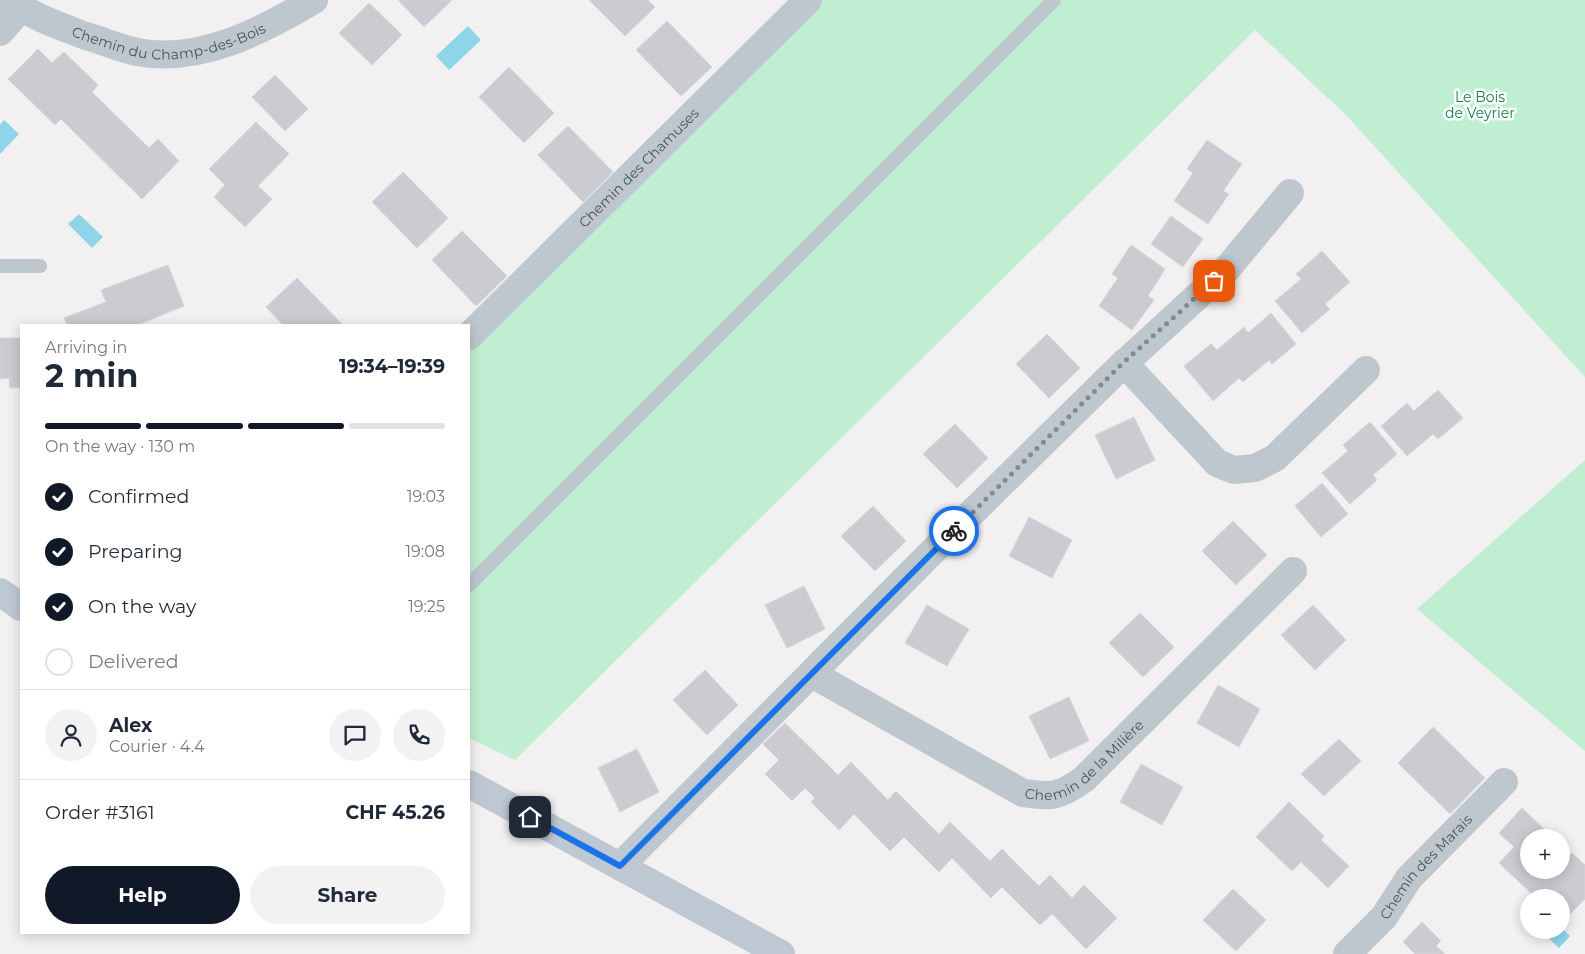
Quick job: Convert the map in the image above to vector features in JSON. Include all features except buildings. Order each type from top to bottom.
[{"type":"street","name":"Chemin du Champ-des-Bois","points":[[0,32],[16,4],[58,26],[138,52],[173,54],[196,52],[224,44],[284,18],[314,0]]},
{"type":"street","name":"Chemin des Chamuses","points":[[470,335],[808,0]]},
{"type":"street","points":[[620,866],[1124,362],[1226,270],[1290,193]]},
{"type":"street","points":[[1124,362],[1217,463],[1234,470],[1256,468],[1275,458],[1366,370]]},
{"type":"street","name":"Chemin de la Milière","points":[[812,674],[1023,793],[1049,796],[1068,790],[1084,779],[1293,571]]},
{"type":"street","points":[[0,592],[20,606]]},
{"type":"street","name":"Chemin des Marais","points":[[1347,954],[1384,917],[1409,878],[1504,782]]},
{"type":"street","points":[[470,785],[781,954]]},
{"type":"lane","points":[[470,583],[1054,0]]},
{"type":"lane","points":[[0,266],[40,266]]},
{"type":"green space","name":"Le Bois de Veyrier","points":[[818,0],[1585,0],[1585,377],[1346,115],[1255,30],[515,760],[470,738],[470,338]]},
{"type":"green space","points":[[1585,460],[1585,751],[1417,609]]},
{"type":"water","points":[[468,26],[481,40],[449,70],[436,56]]},
{"type":"water","points":[[4,120],[19,134],[0,154],[0,125]]},
{"type":"water","points":[[79,214],[103,237],[92,248],[68,224]]},
{"type":"water","points":[[1550,939],[1567,939],[1559,948]]},
{"type":"way so far","points":[[954,531],[1124,362],[1214,281]]},
{"type":"route","points":[[530,817],[620,866],[954,531]]}]
